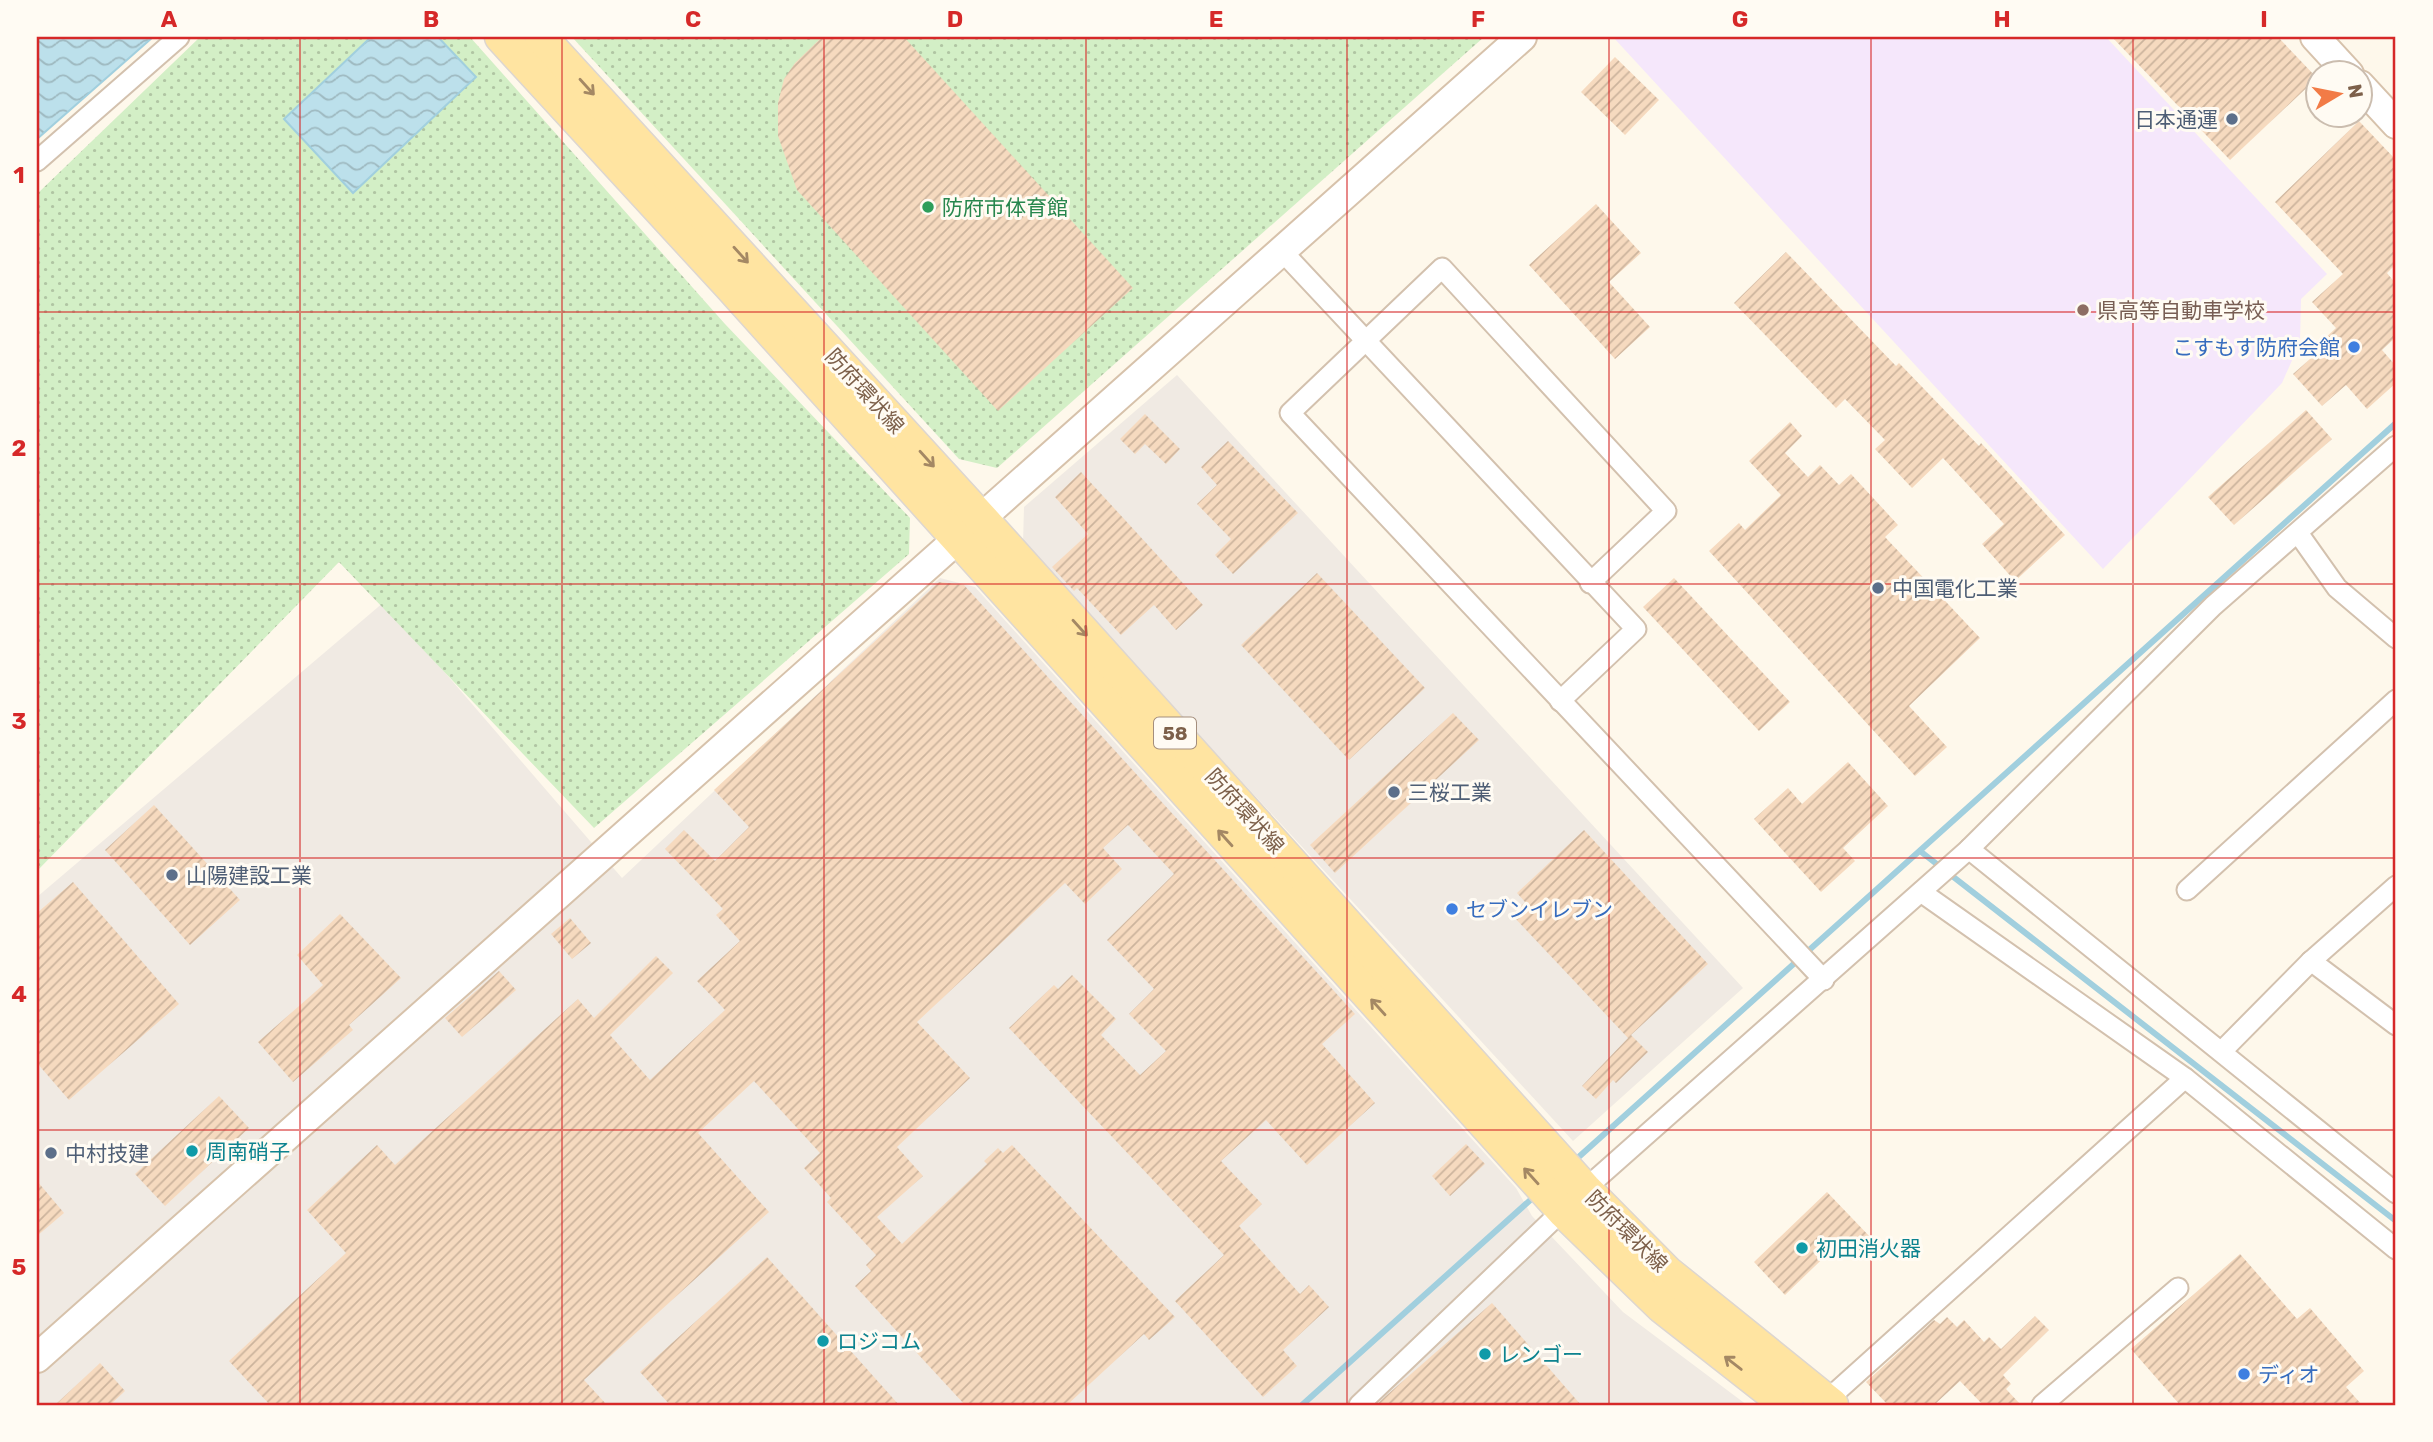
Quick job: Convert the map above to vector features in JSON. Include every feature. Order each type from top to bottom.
[{"type":"main road","name":"防府環状線","points":[[501,37],[730,286],[1564,1212],[1662,1307],[1787,1405]]},
{"type":"main road","name":"防府環状線","points":[[541,37],[981,518],[1586,1189],[1667,1272],[1829,1403]]},
{"type":"street","points":[[37,162],[179,37]]},
{"type":"street","points":[[37,1358],[1522,37]]},
{"type":"street","points":[[2315,37],[2336,60]]},
{"type":"street","points":[[2374,100],[2396,124]]},
{"type":"street","points":[[1280,250],[1636,629],[1560,701]]},
{"type":"street","points":[[1590,583],[1667,511],[1442,268],[1290,413],[1824,980]]},
{"type":"street","points":[[1359,1405],[1586,1189],[1969,849],[2213,607],[2396,446]]},
{"type":"street","points":[[2298,533],[2337,588],[2396,638]]},
{"type":"street","points":[[2188,890],[2396,700]]},
{"type":"street","points":[[1969,849],[2045,913],[2222,1051],[2396,1193]]},
{"type":"street","points":[[2222,1051],[2311,961],[2396,886]]},
{"type":"street","points":[[1921,892],[2185,1078],[2396,1249]]},
{"type":"street","points":[[2311,961],[2396,1025]]},
{"type":"street","points":[[1829,1403],[2185,1078]]},
{"type":"street","points":[[2042,1405],[2178,1289]]},
{"type":"shaded area","name":"県高等自動車学校","points":[[1613,37],[2106,37],[2327,274],[2301,299],[2300,342],[2282,383],[2103,569]]},
{"type":"shaded area","points":[[1177,375],[1743,988],[1573,1141],[1023,544],[1024,507]]},
{"type":"shaded area","points":[[940,578],[975,587],[1516,1188],[1532,1216],[1623,1312],[1747,1405],[37,1405],[37,897],[384,602],[622,878]]},
{"type":"green space","points":[[200,37],[470,37],[725,324],[910,518],[909,554],[594,828],[339,562],[37,871],[37,194]]},
{"type":"green space","points":[[572,37],[1484,37],[997,468],[959,459]]},
{"type":"water","points":[[37,37],[153,37],[37,139]]},
{"type":"water","points":[[371,37],[438,37],[476,77],[353,193],[284,119]]},
{"type":"building","points":[[822,37],[904,37],[1133,288],[998,411],[797,190],[778,136],[778,103],[784,79],[795,63]]},
{"type":"building","name":"日本通運","points":[[2112,37],[2278,37],[2304,64],[2304,90],[2230,160]]},
{"type":"building","points":[[1615,57],[1659,100],[1625,135],[1581,92]]},
{"type":"building","points":[[2350,130],[2368,130],[2396,160],[2396,264],[2387,273],[2396,284],[2396,337],[2382,350],[2396,366],[2396,383],[2367,409],[2346,385],[2322,406],[2293,374],[2327,344],[2323,340],[2336,328],[2312,302],[2343,274],[2275,202]]},
{"type":"building","points":[[1596,204],[1641,253],[1609,282],[1650,327],[1615,359],[1529,265]]},
{"type":"building","points":[[1786,252],[1896,366],[1899,363],[1979,446],[1981,443],[2065,535],[2015,581],[1982,544],[2004,524],[1943,458],[1912,488],[1875,449],[1885,440],[1845,399],[1836,408],[1734,303]]},
{"type":"building","points":[[2306,410],[2332,439],[2234,525],[2208,497]]},
{"type":"building","points":[[1145,414],[1180,449],[1166,464],[1145,444],[1135,454],[1120,439]]},
{"type":"building","points":[[1790,422],[1802,436],[1785,453],[1808,477],[1820,465],[1839,485],[1851,474],[1898,525],[1885,537],[1980,638],[1909,706],[1947,747],[1915,776],[1709,551],[1739,523],[1745,530],[1781,495],[1749,461]]},
{"type":"building","points":[[1228,441],[1298,513],[1233,574],[1215,555],[1231,539],[1197,504],[1217,485],[1201,467]]},
{"type":"building","points":[[1081,472],[1203,605],[1176,630],[1154,605],[1121,635],[1077,588],[1074,591],[1052,567],[1088,534],[1055,497]]},
{"type":"building","points":[[1317,573],[1425,688],[1349,760],[1241,645]]},
{"type":"building","points":[[1674,578],[1790,702],[1759,731],[1643,607]]},
{"type":"building","points":[[939,582],[964,585],[1355,1014],[1322,1044],[1375,1103],[1307,1165],[1266,1120],[1221,1161],[1262,1204],[1239,1226],[1300,1294],[1309,1285],[1329,1307],[1283,1350],[1297,1366],[1263,1397],[1175,1301],[1224,1255],[1009,1028],[1054,985],[1058,989],[1072,975],[1116,1019],[1101,1035],[1140,1075],[1166,1051],[1129,1014],[1154,989],[1107,940],[1174,874],[1128,825],[1103,848],[1122,869],[1085,904],[1065,883],[917,1022],[970,1078],[897,1147],[923,1176],[877,1217],[902,1244],[987,1164],[984,1161],[998,1148],[1003,1153],[1012,1145],[1175,1317],[1149,1340],[1144,1334],[1067,1405],[965,1405],[855,1286],[871,1271],[866,1265],[876,1255],[827,1202],[831,1198],[804,1168],[820,1153],[754,1081],[698,1133],[769,1212],[584,1380],[607,1405],[270,1405],[229,1361],[346,1253],[307,1210],[377,1145],[395,1165],[578,999],[594,1018],[656,956],[673,973],[610,1035],[650,1080],[725,1010],[697,981],[740,941],[716,915],[723,909],[665,849],[684,830],[715,861],[749,827],[714,790]]},
{"type":"building","name":"三桜工業","points":[[1453,713],[1479,740],[1335,873],[1310,845]]},
{"type":"building","points":[[1848,762],[1888,806],[1843,848],[1855,861],[1821,892],[1754,819],[1788,788],[1802,804]]},
{"type":"building","name":"山陽建設工業","points":[[154,805],[240,900],[190,945],[105,850]]},
{"type":"building","points":[[1584,830],[1708,964],[1631,1035],[1648,1052],[1616,1083],[1613,1080],[1596,1099],[1582,1086],[1628,1038],[1512,915],[1525,902],[1517,893]]},
{"type":"building","points":[[73,882],[179,1004],[69,1100],[37,1063],[37,913]]},
{"type":"building","points":[[340,914],[401,978],[349,1025],[353,1030],[293,1082],[258,1042],[323,985],[297,955]]},
{"type":"building","points":[[570,918],[591,943],[572,959],[551,934]]},
{"type":"building","points":[[499,971],[516,990],[462,1037],[445,1018]]},
{"type":"building","name":"周南硝子","points":[[219,1096],[249,1128],[165,1206],[135,1174]]},
{"type":"building","points":[[1466,1144],[1485,1164],[1450,1196],[1432,1176]]},
{"type":"building","points":[[37,1181],[64,1213],[37,1236]]},
{"type":"building","name":"初田消火器","points":[[1827,1192],[1872,1239],[1855,1255],[1842,1240],[1785,1295],[1754,1262]]},
{"type":"building","points":[[2240,1254],[2297,1319],[2310,1308],[2364,1371],[2346,1387],[2362,1405],[2180,1405],[2131,1349]]},
{"type":"building","points":[[767,1257],[899,1405],[670,1405],[640,1372]]},
{"type":"building","name":"レンゴー","points":[[1492,1303],[1581,1405],[1376,1405],[1387,1395]]},
{"type":"building","points":[[2035,1316],[2049,1330],[2003,1375],[2011,1384],[2006,1389],[2021,1405],[1983,1405],[1960,1381],[1934,1405],[1888,1405],[1866,1382],[1934,1320],[1940,1324],[1947,1317],[1957,1327],[1964,1320],[1984,1342],[1989,1337],[2001,1349]]},
{"type":"building","points":[[100,1363],[125,1391],[110,1405],[55,1405]]},
{"type":"waterway","points":[[1572,1163],[2396,423]]},
{"type":"waterway","points":[[1920,851],[2396,1221]]},
{"type":"waterway","points":[[1302,1405],[1537,1194]]},
{"type":"place","name":"日本通運","points":[[2232,119]]},
{"type":"place","name":"防府市体育館","points":[[928,207]]},
{"type":"place","name":"県高等自動車学校","points":[[2083,310]]},
{"type":"place","name":"こすもす防府会館","points":[[2354,347]]},
{"type":"place","name":"中国電化工業","points":[[1878,588]]},
{"type":"place","name":"三桜工業","points":[[1394,792]]},
{"type":"place","name":"山陽建設工業","points":[[172,875]]},
{"type":"place","name":"セブンイレブン","points":[[1452,909]]},
{"type":"place","name":"周南硝子","points":[[192,1151]]},
{"type":"place","name":"中村技建","points":[[51,1153]]},
{"type":"place","name":"初田消火器","points":[[1802,1248]]},
{"type":"place","name":"ロジコム","points":[[823,1341]]},
{"type":"place","name":"レンゴー","points":[[1485,1354]]},
{"type":"place","name":"ディオ","points":[[2244,1374]]}]
